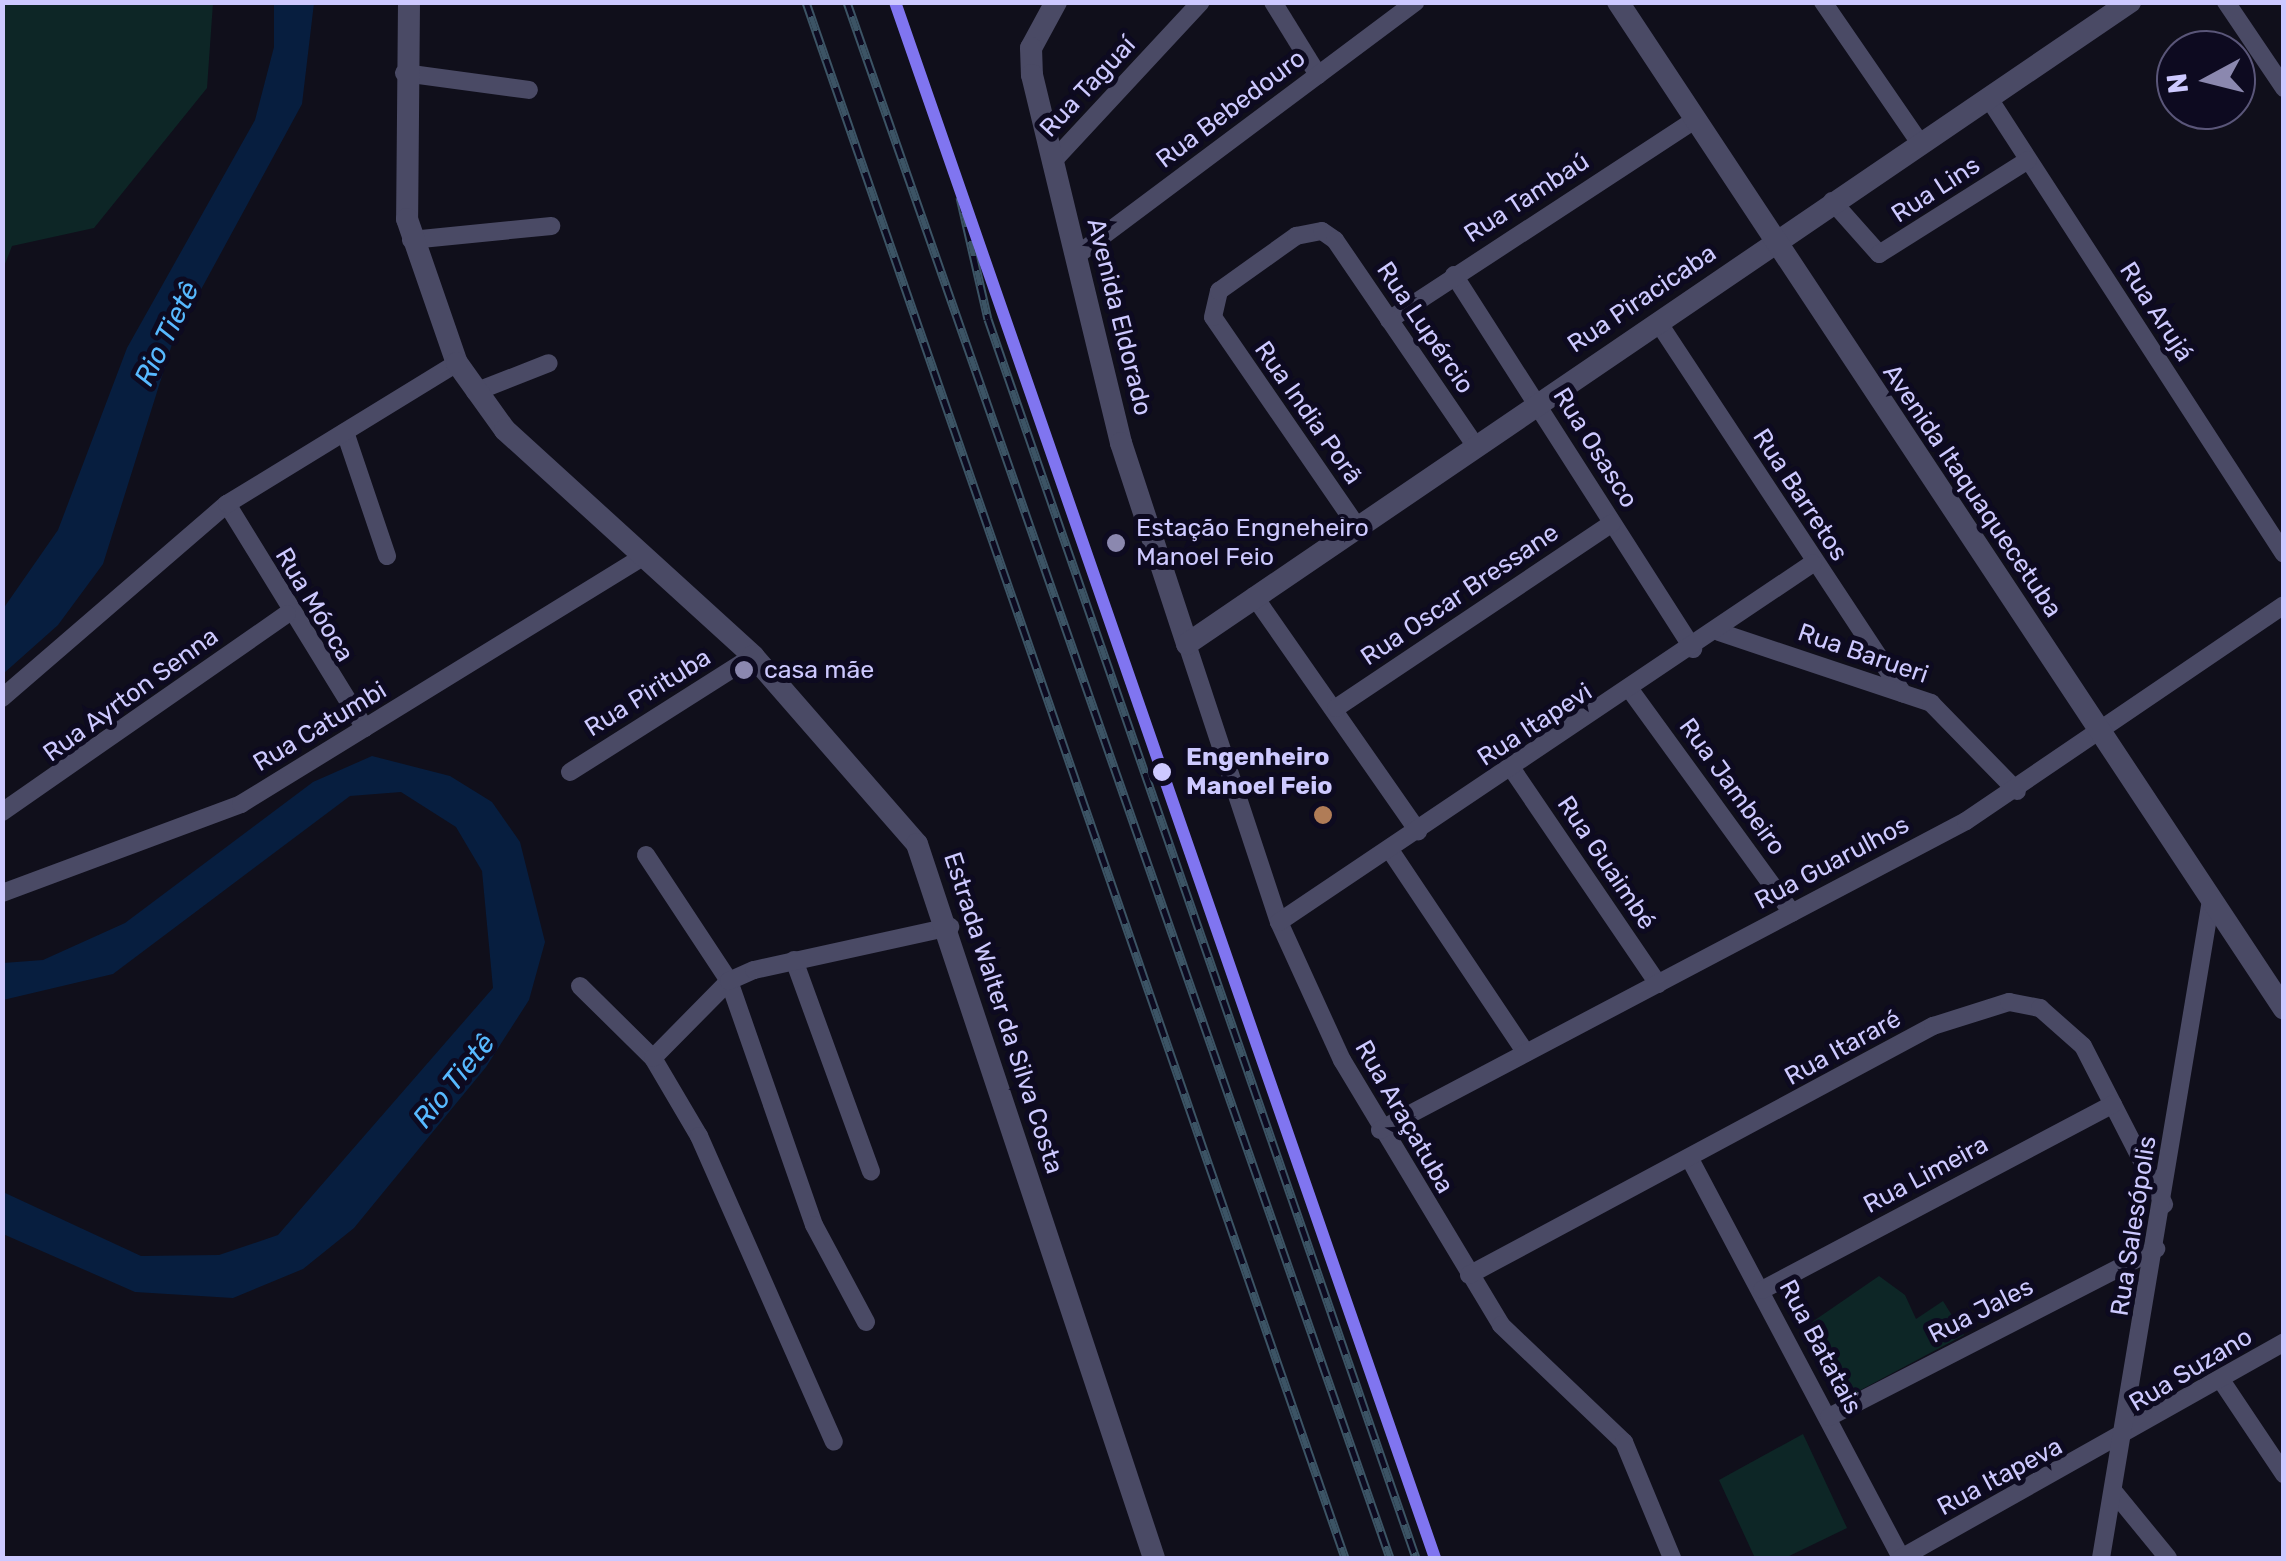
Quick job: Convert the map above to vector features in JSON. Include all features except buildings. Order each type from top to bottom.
[{"type":"street","name":"Estrada Walter da Silva Costa","points":[[409,2],[404,73],[411,240],[457,363],[475,392],[642,558],[753,656],[897,815],[950,927],[1154,1558]]},
{"type":"street","name":"Avenida Eldorado","points":[[1056,2],[1031,48],[1053,161],[1121,443],[1187,644]]},
{"type":"street","name":"Rua Taguaí","points":[[1053,161],[1201,2]]},
{"type":"street","points":[[1273,2],[1318,75]]},
{"type":"street","name":"Rua Bebedouro","points":[[1076,256],[1416,2]]},
{"type":"street","name":"Avenida Itaquaquecetuba","points":[[1618,2],[1774,244],[2284,1009]]},
{"type":"street","points":[[1823,2],[1920,142]]},
{"type":"street","name":"Rua Piracicaba","points":[[1187,644],[1474,444],[2130,2]]},
{"type":"street","points":[[2226,2],[2284,88]]},
{"type":"street","points":[[404,73],[529,90]]},
{"type":"street","name":"Rua Arujá","points":[[1988,97],[2284,554]]},
{"type":"street","name":"Rua Tambaú","points":[[1388,320],[1694,121]]},
{"type":"street","name":"Rua Lins","points":[[1832,201],[1878,254],[2028,160]]},
{"type":"street","points":[[411,240],[551,226]]},
{"type":"street","name":"Rua Lupércio","points":[[1220,330],[1219,291],[1296,236],[1312,230],[1335,240],[1474,444]]},
{"type":"street","name":"Rua Osasco","points":[[1454,274],[1693,648]]},
{"type":"street","name":"Rua Barretos","points":[[1658,322],[1903,693]]},
{"type":"street","name":"Rua India Porã","points":[[1220,330],[1356,525]]},
{"type":"street","points":[[2,698],[228,504],[457,363]]},
{"type":"street","points":[[475,392],[549,363]]},
{"type":"street","points":[[346,432],[387,556]]},
{"type":"street","name":"Rua Móoca","points":[[228,504],[287,614],[365,728]]},
{"type":"street","name":"Rua Oscar Bressane","points":[[1336,708],[1612,523]]},
{"type":"street","name":"Rua Catumbi","points":[[2,894],[192,828],[365,728],[642,558]]},
{"type":"street","name":"Rua Itapevi","points":[[1278,922],[1719,632],[1813,562]]},
{"type":"street","points":[[1254,596],[1336,708],[1418,832]]},
{"type":"street","name":"Rua Guarulhos","points":[[1380,1130],[2016,791],[2284,605]]},
{"type":"street","name":"Rua Ayrton Senna","points":[[2,812],[287,614]]},
{"type":"street","name":"Rua Barueri","points":[[1719,632],[1903,693],[1952,718],[2016,791]]},
{"type":"street","name":"Rua Araçatuba","points":[[1187,644],[1278,922],[1380,1130],[1468,1275],[1518,1346],[1624,1442],[1672,1558]]},
{"type":"street","name":"Rua Pirituba","points":[[570,772],[753,656]]},
{"type":"street","name":"Rua Jambeiro","points":[[1631,691],[1792,913]]},
{"type":"street","name":"Rua Guaimbé","points":[[1512,769],[1658,984]]},
{"type":"street","points":[[1390,850],[1526,1053]]},
{"type":"street","points":[[646,856],[729,981],[814,1225],[866,1322]]},
{"type":"street","name":"Rua Salesópolis","points":[[2101,1558],[2164,1204],[2211,900]]},
{"type":"street","points":[[653,1058],[729,981],[794,960],[950,927]]},
{"type":"street","points":[[794,960],[871,1172]]},
{"type":"street","points":[[580,986],[653,1058],[743,1218],[834,1442]]},
{"type":"street","name":"Rua Itararé","points":[[1468,1275],[1691,1160],[1934,1026],[2009,1002],[2067,1026],[2113,1104],[2164,1204]]},
{"type":"street","name":"Rua Limeira","points":[[1762,1290],[2113,1104]]},
{"type":"street","name":"Rua Batatais","points":[[1691,1160],[1901,1558]]},
{"type":"street","name":"Rua Jales","points":[[1829,1417],[2156,1249]]},
{"type":"street","name":"Rua Suzano","points":[[2124,1439],[2224,1383],[2284,1342]]},
{"type":"street","points":[[2224,1383],[2284,1474]]},
{"type":"street","name":"Rua Itapeva","points":[[1901,1558],[2124,1439]]},
{"type":"street","points":[[2114,1492],[2168,1558]]},
{"type":"green space","points":[[3,2],[213,3],[207,88],[94,228],[12,246],[3,269]]},
{"type":"green space","points":[[1879,1276],[1905,1295],[1916,1319],[1943,1301],[1964,1335],[1838,1402],[1799,1331]]},
{"type":"green space","points":[[1803,1434],[1847,1528],[1785,1558],[1755,1558],[1719,1480]]},
{"type":"water","name":"Rio Tietê","points":[[274,3],[314,3],[302,104],[173,341],[103,564],[58,625],[3,674],[3,609],[58,530],[127,348],[255,120],[274,47]]},
{"type":"water","name":"Rio Tietê","points":[[372,756],[450,776],[492,802],[520,842],[545,942],[529,1000],[486,1067],[354,1228],[303,1269],[233,1298],[135,1292],[3,1234],[3,1192],[141,1256],[219,1255],[278,1235],[493,988],[482,871],[456,827],[401,792],[350,796],[113,974],[3,1000],[3,963],[43,960],[125,923],[313,782]]},
{"type":"railway","points":[[806,2],[1345,1558]]},
{"type":"railway","points":[[847,2],[1390,1558]]},
{"type":"railway","points":[[960,197],[988,319],[1416,1558]]},
{"type":"transit line","points":[[895,2],[1435,1558]]},
{"type":"place","name":"Estação Engneheiro Manoel Feio","points":[[1116,543]]},
{"type":"place","name":"casa mãe","points":[[744,670]]},
{"type":"place","name":"Engenheiro Manoel Feio","points":[[1162,772]]}]
